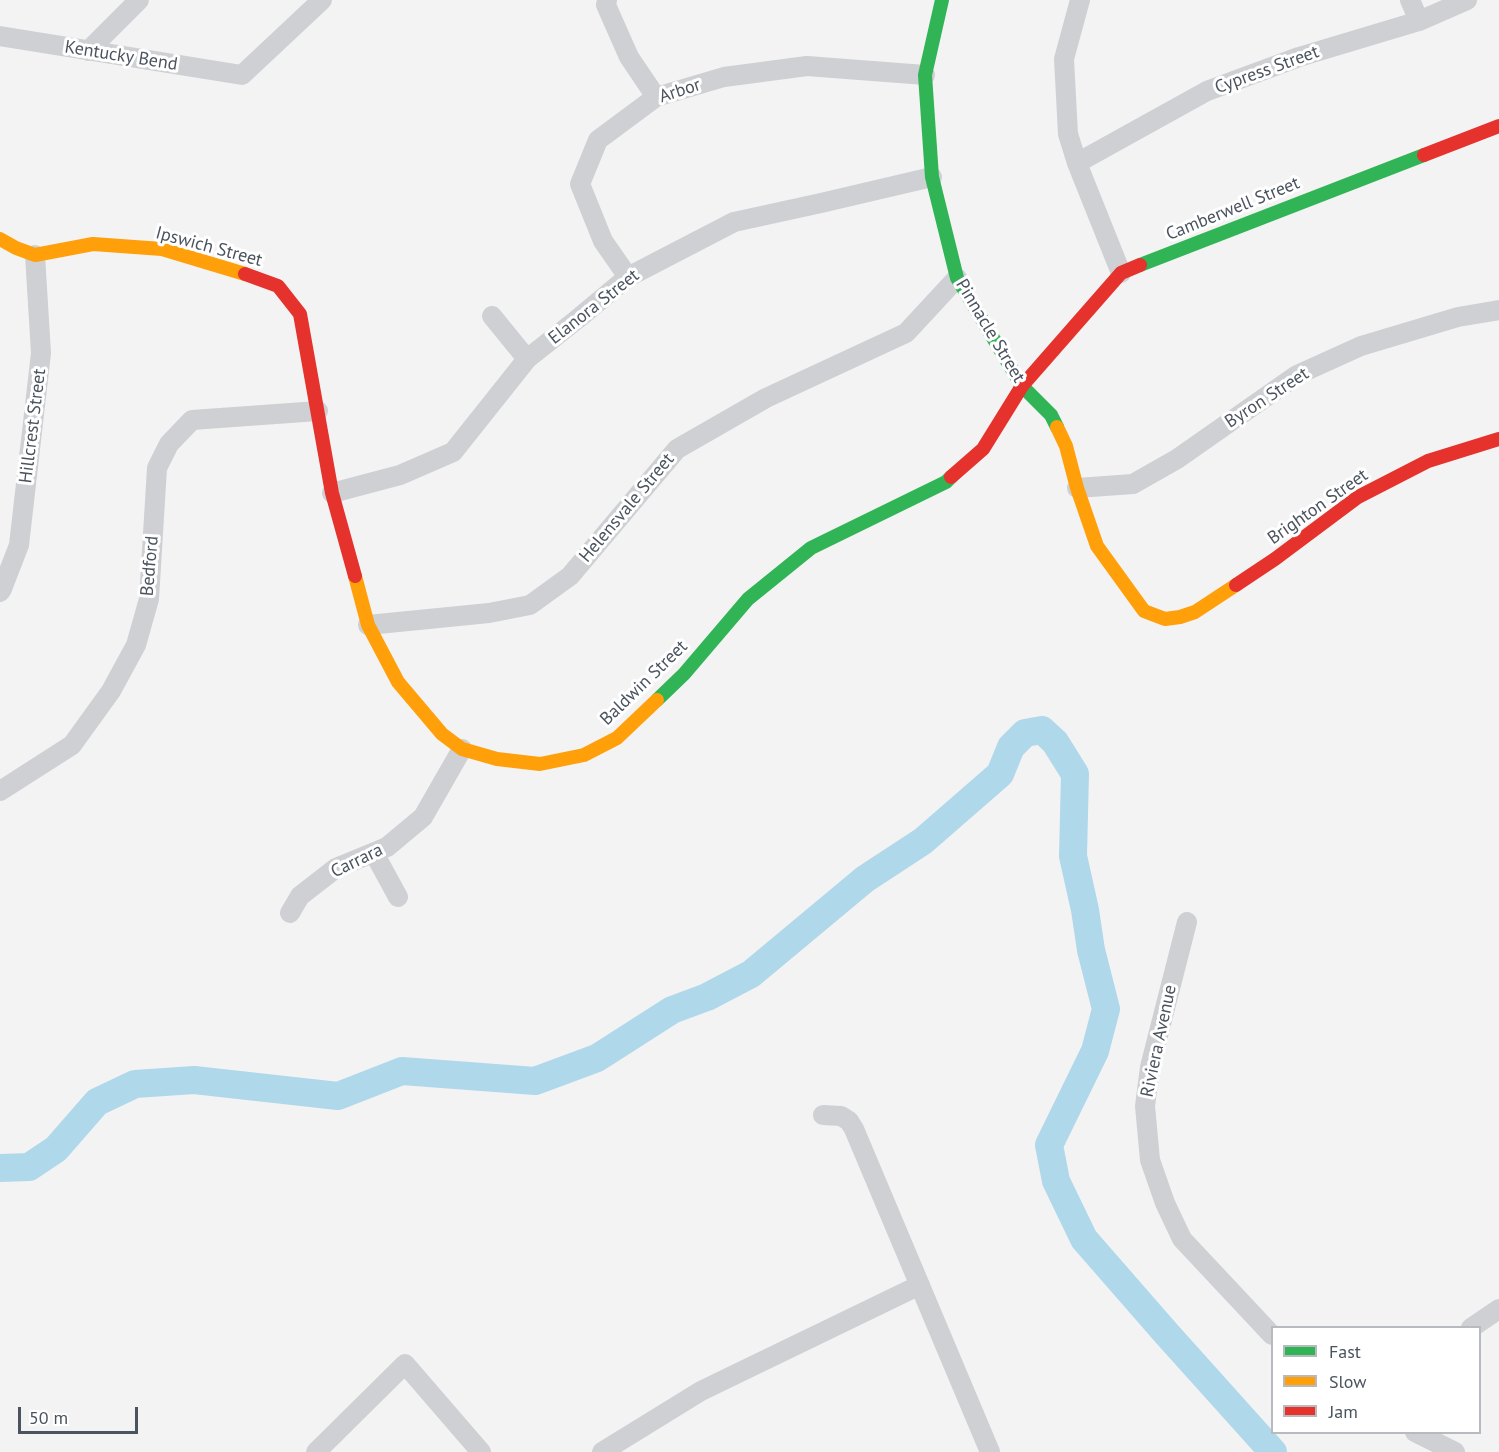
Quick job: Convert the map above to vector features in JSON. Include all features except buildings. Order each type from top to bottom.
[{"type":"street","points":[[88,51],[139,0]]},
{"type":"street","name":"Kentucky Bend","points":[[0,36],[242,75],[322,0]]},
{"type":"street","points":[[607,0],[606,5],[629,57],[656,97]]},
{"type":"street","name":"Pinnacle Street","points":[[942,0],[925,75],[932,177],[957,278],[1022,386],[1051,415],[1066,446],[1077,488],[1097,546],[1144,611],[1164,619]]},
{"type":"street","points":[[1080,0],[1064,59],[1068,134],[1077,164],[1121,273]]},
{"type":"street","points":[[1410,0],[1419,21]]},
{"type":"street","name":"Cypress Street","points":[[1077,164],[1207,91],[1299,57],[1419,21],[1467,0]]},
{"type":"street","name":"Arbor","points":[[628,277],[603,241],[580,184],[598,140],[656,97],[724,77],[807,66],[925,75]]},
{"type":"street","name":"Camberwell Street","points":[[1022,386],[1121,273],[1499,126]]},
{"type":"street","name":"Elanora Street","points":[[332,493],[400,475],[453,452],[527,359],[628,277],[734,222],[932,177]]},
{"type":"street","points":[[0,239],[35,255]]},
{"type":"street","name":"Ipswich Street","points":[[35,255],[93,243],[162,249],[278,286],[300,314],[318,411]]},
{"type":"street","name":"Hillcrest Street","points":[[0,592],[19,544],[41,353],[35,255]]},
{"type":"street","name":"Helensvale Street","points":[[368,625],[489,614],[530,605],[570,576],[677,449],[766,398],[906,333],[957,278]]},
{"type":"street","name":"Byron Street","points":[[1077,488],[1133,484],[1178,459],[1297,375],[1361,346],[1458,317],[1499,310]]},
{"type":"street","points":[[492,316],[527,359]]},
{"type":"street","name":"Baldwin Street","points":[[318,411],[332,493],[368,625],[398,682],[442,734],[462,749],[497,759],[540,764],[584,755],[617,738],[684,674],[748,599],[811,548],[946,482],[983,448],[1022,386]]},
{"type":"street","name":"Bedford","points":[[0,791],[72,745],[111,691],[136,645],[149,598],[157,468],[169,444],[192,420],[318,411]]},
{"type":"street","name":"Brighton Street","points":[[1164,619],[1195,612],[1275,559],[1359,497],[1428,461],[1499,439]]},
{"type":"street","name":"Carrara","points":[[290,913],[300,896],[336,868],[387,847],[423,817],[462,749]]},
{"type":"street","points":[[374,853],[398,897]]},
{"type":"street","name":"Riviera Avenue","points":[[1186,922],[1149,1067],[1145,1106],[1150,1160],[1165,1203],[1182,1239],[1271,1334]]},
{"type":"street","points":[[823,1115],[841,1116],[849,1121],[854,1129],[990,1452]]},
{"type":"street","points":[[602,1452],[701,1391],[920,1285]]},
{"type":"street","points":[[1474,1326],[1499,1309]]},
{"type":"street","points":[[316,1452],[405,1364],[481,1452]]},
{"type":"street","points":[[1419,1434],[1455,1452]]},
{"type":"waterway","points":[[0,1168],[29,1167],[56,1149],[97,1102],[135,1084],[194,1080],[338,1096],[402,1071],[535,1081],[597,1058],[672,1010],[707,997],[751,974],[865,879],[923,841],[1000,774],[1011,747],[1025,733],[1042,730],[1055,742],[1075,774],[1073,856],[1091,950],[1106,1009],[1095,1051],[1049,1145],[1056,1181],[1084,1239],[1273,1452]]},
{"type":"traffic: fast","points":[[942,0],[925,75],[932,177],[957,278],[1022,386],[1051,415],[1057,427]]},
{"type":"traffic: fast","points":[[1140,265],[1424,155]]},
{"type":"traffic: fast","points":[[657,700],[684,674],[748,599],[811,548],[946,482],[951,477]]},
{"type":"traffic: slow","points":[[0,239],[35,255],[93,244],[162,249],[245,274]]},
{"type":"traffic: slow","points":[[1057,427],[1066,446],[1077,488],[1097,546],[1144,611],[1165,619],[1180,617],[1195,612],[1236,585]]},
{"type":"traffic: slow","points":[[355,576],[368,625],[398,682],[442,734],[462,749],[497,759],[540,764],[584,755],[617,738],[657,700]]},
{"type":"traffic: jam","points":[[1424,155],[1499,126]]},
{"type":"traffic: jam","points":[[951,477],[983,449],[1022,386],[1121,273],[1140,265]]},
{"type":"traffic: jam","points":[[245,274],[278,286],[300,314],[332,493],[355,576]]},
{"type":"traffic: jam","points":[[1236,585],[1358,497],[1428,461],[1499,439]]}]
